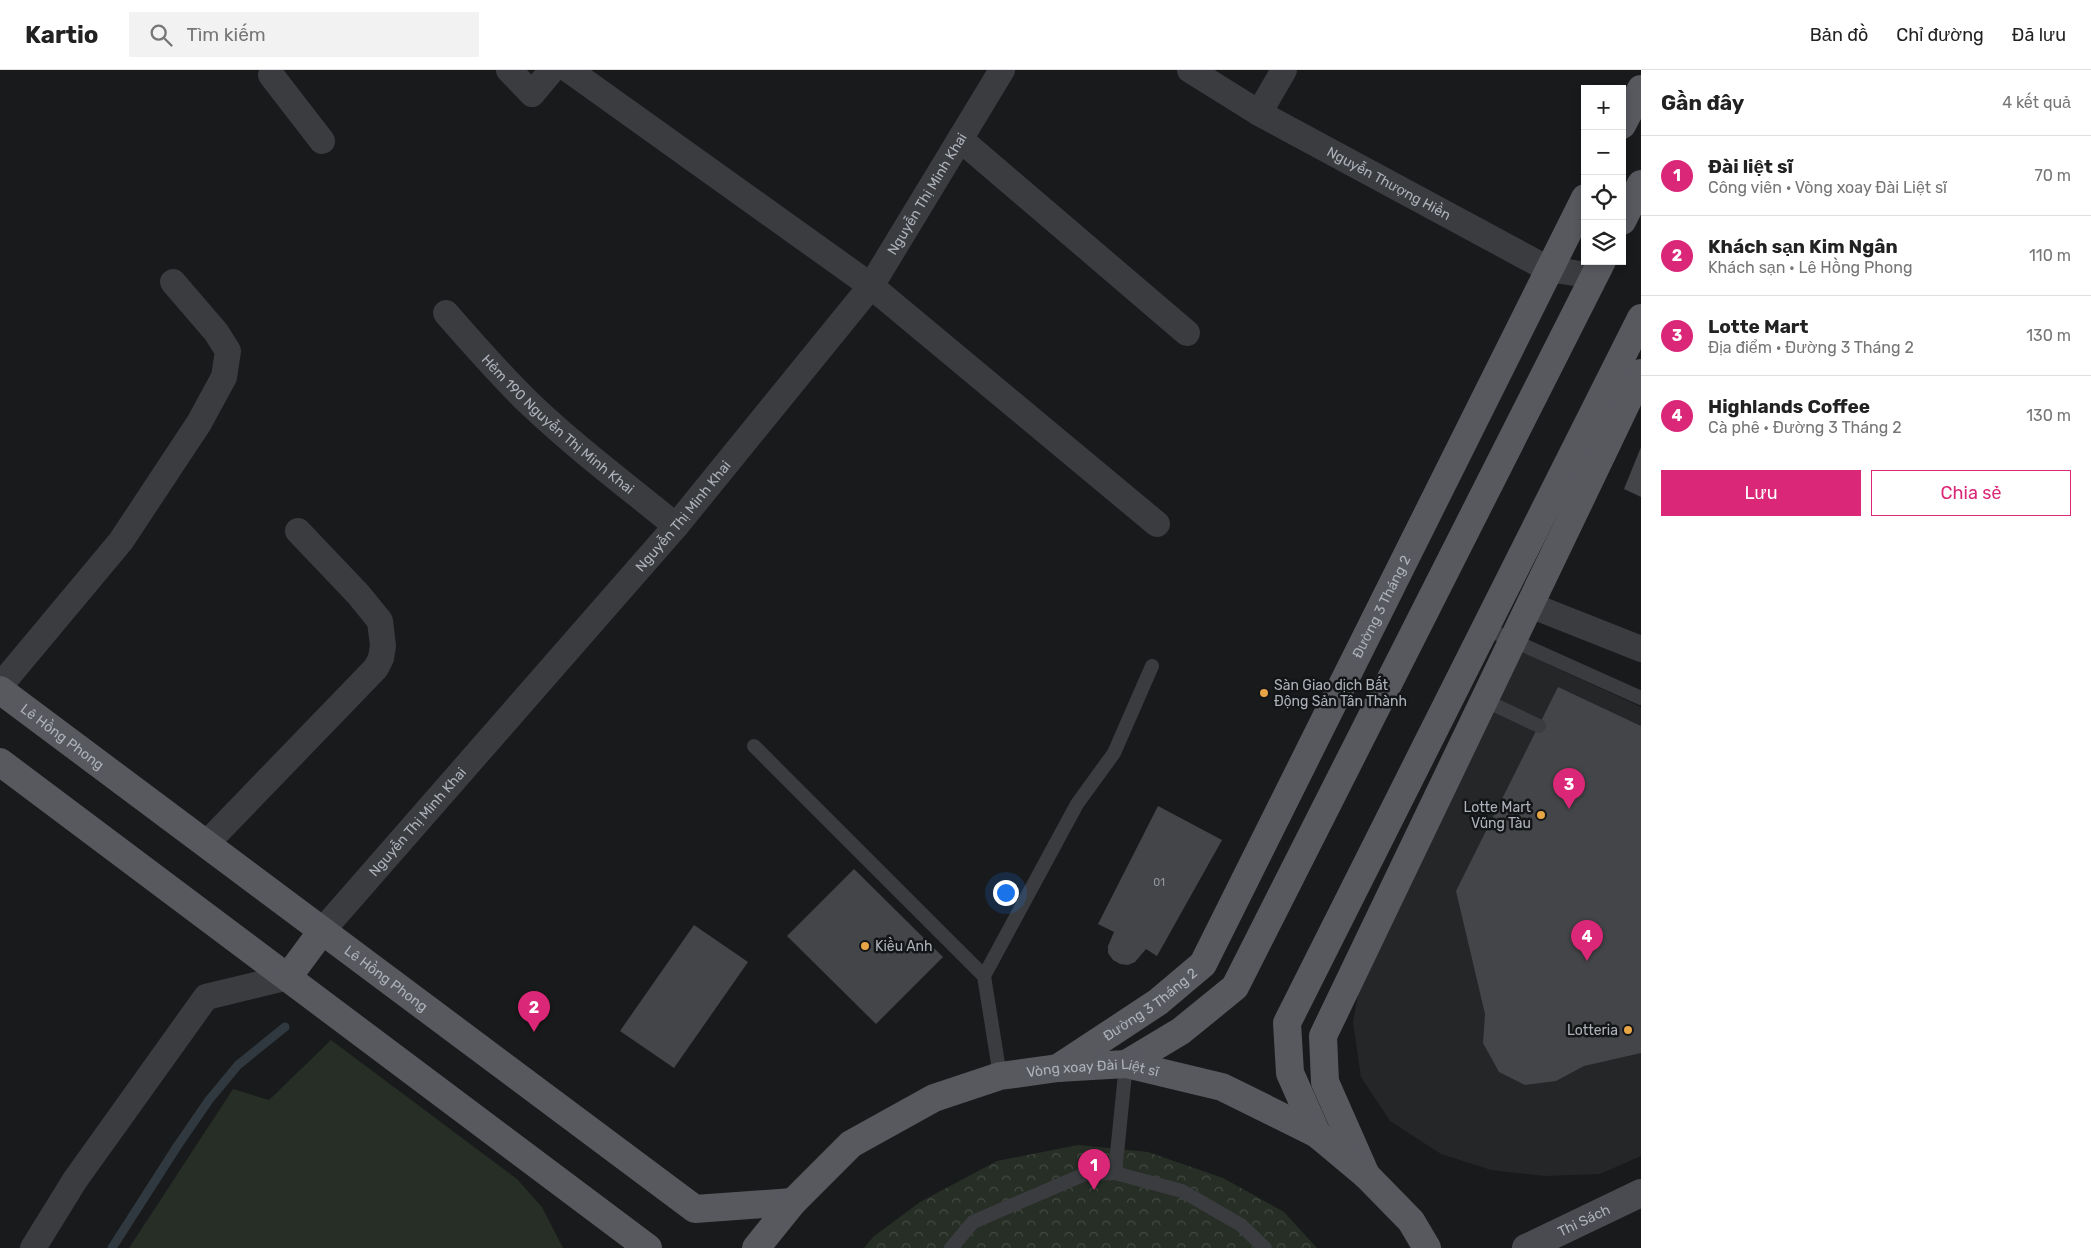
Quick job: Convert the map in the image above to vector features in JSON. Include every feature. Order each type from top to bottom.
[{"type":"main road","points":[[1626,117],[1641,89]]},
{"type":"main road","points":[[1623,220],[1641,184]]},
{"type":"main road","name":"Đường 3 Tháng 2","points":[[1058,1068],[1158,1002],[1203,964],[1581,206]]},
{"type":"main road","points":[[1126,1064],[1182,1032],[1235,987],[1598,269]]},
{"type":"main road","points":[[1317,1134],[1290,1073],[1287,1023],[1641,318]]},
{"type":"main road","points":[[1366,1175],[1325,1082],[1322,1036],[1641,373]]},
{"type":"main road","name":"Lê Hồng Phong","points":[[0,688],[695,1210],[793,1202]]},
{"type":"main road","points":[[0,762],[648,1248]]},
{"type":"main road","points":[[288,977],[322,931]]},
{"type":"main road","name":"Vòng xoay Đài Liệt sĩ","points":[[756,1248],[793,1202],[851,1144],[934,1098],[1000,1076],[1058,1068],[1126,1064],[1222,1087],[1317,1134],[1366,1175],[1411,1221],[1427,1248]]},
{"type":"street","points":[[509,70],[532,94],[552,70]]},
{"type":"street","points":[[569,70],[871,286],[1157,524]]},
{"type":"street","name":"Nguyễn Thị Minh Khai","points":[[322,931],[676,526],[871,286],[1002,70]]},
{"type":"street","name":"Nguyễn Thượng Hiền","points":[[1190,70],[1259,113],[1548,269],[1598,269]]},
{"type":"street","points":[[1259,113],[1284,70]]},
{"type":"street","points":[[271,72],[322,141]]},
{"type":"street","points":[[960,139],[1187,333]]},
{"type":"street","points":[[0,688],[121,541],[199,423],[224,376],[228,351],[216,332],[173,282]]},
{"type":"street","name":"Hẻm 190 Nguyễn Thị Minh Khai","points":[[446,313],[530,404],[580,448],[676,526]]},
{"type":"street","points":[[206,844],[376,668],[381,658],[383,646],[380,621],[358,594],[298,531]]},
{"type":"street","points":[[1530,605],[1641,649]]},
{"type":"street","points":[[33,1248],[75,1180],[206,997],[288,977]]},
{"type":"street","name":"Thi Sách","points":[[1526,1248],[1641,1193]]},
{"type":"lane","points":[[1485,628],[1641,698]]},
{"type":"lane","points":[[984,976],[1078,804],[1114,753],[1152,666]]},
{"type":"lane","points":[[1484,700],[1539,726]]},
{"type":"lane","points":[[754,746],[984,976],[1000,1076]]},
{"type":"lane","points":[[1115,1173],[1126,1064]]},
{"type":"lane","points":[[951,1248],[973,1222],[1085,1174],[1115,1173],[1182,1191],[1241,1225],[1265,1248]]},
{"type":"shaded area","name":"Lotte Mart Vũng Tàu","points":[[1519,651],[1641,707],[1641,1156],[1600,1174],[1545,1176],[1491,1170],[1441,1154],[1390,1121],[1361,1077],[1353,1022],[1360,984]]},
{"type":"green space","points":[[331,1040],[517,1179],[542,1207],[563,1248],[129,1248],[233,1089],[269,1100]]},
{"type":"green space","points":[[1078,1145],[1148,1152],[1223,1178],[1284,1212],[1317,1248],[864,1248],[873,1237],[920,1202],[997,1161]]},
{"type":"building","points":[[1641,447],[1641,497],[1624,489]]},
{"type":"building","points":[[1558,687],[1641,726],[1641,1053],[1584,1066],[1556,1081],[1525,1085],[1499,1072],[1483,1043],[1485,1014],[1456,891]]},
{"type":"building","points":[[1158,806],[1222,840],[1157,956],[1146,949],[1135,962],[1128,965],[1120,964],[1113,960],[1108,953],[1108,946],[1114,932],[1098,924]]},
{"type":"building","name":"Kiều Anh","points":[[854,869],[943,957],[876,1024],[787,936]]},
{"type":"building","points":[[694,925],[748,962],[674,1068],[620,1031]]},
{"type":"waterway","points":[[112,1248],[209,1100],[238,1065],[285,1027]]},
{"type":"place","name":"Sàn Giao dịch Bất Động Sản Tân Thành","points":[[1264,693]]},
{"type":"place","name":"Lotte Mart","points":[[1569,809]]},
{"type":"place","name":"Lotte Mart Vũng Tàu","points":[[1541,815]]},
{"type":"place","name":"Kiều Anh","points":[[865,946]]},
{"type":"place","name":"Highlands Coffee","points":[[1587,961]]},
{"type":"place","name":"Lotteria","points":[[1628,1030]]},
{"type":"place","name":"Khách sạn Kim Ngân","points":[[534,1032]]},
{"type":"place","name":"Đài liệt sĩ","points":[[1094,1190]]}]
